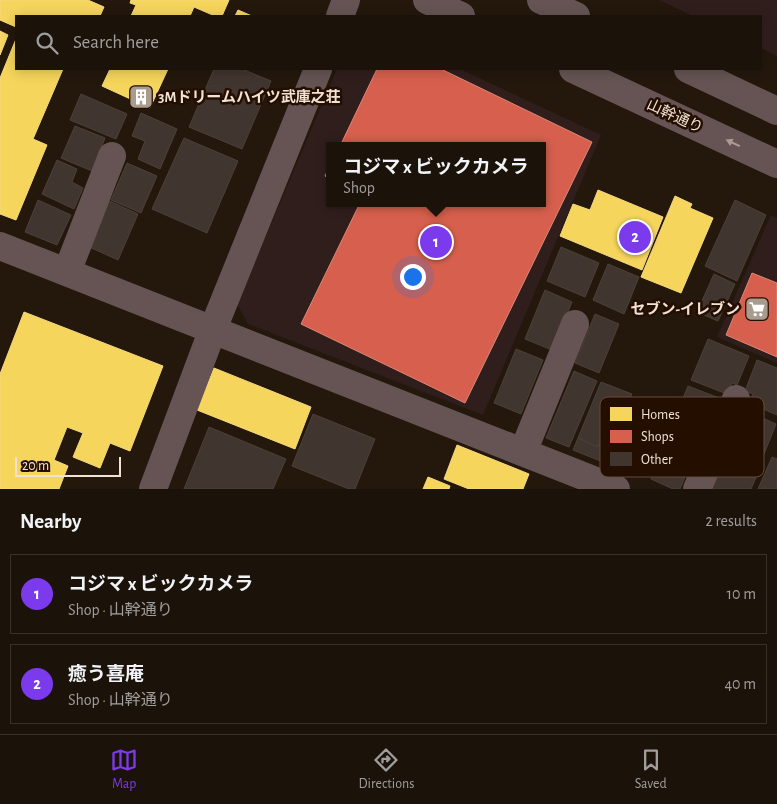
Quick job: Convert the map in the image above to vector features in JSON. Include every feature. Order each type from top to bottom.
[{"type":"street","points":[[340,15],[346,0]]},
{"type":"street","points":[[427,0],[459,15]]},
{"type":"street","points":[[541,0],[574,15]]},
{"type":"street","points":[[153,489],[213,329],[318,70]]},
{"type":"street","name":"山幹通り","points":[[575,70],[777,164]]},
{"type":"street","points":[[690,70],[777,111]]},
{"type":"street","points":[[66,272],[112,156]]},
{"type":"street","points":[[0,246],[616,489]]},
{"type":"street","points":[[523,452],[575,324]]},
{"type":"street","points":[[697,489],[702,477]]},
{"type":"shaded area","points":[[659,0],[777,0],[777,56],[762,48],[762,15],[691,15]]},
{"type":"shaded area","points":[[337,70],[462,70],[601,135],[483,415],[248,324],[237,304]]},
{"type":"shaded area","points":[[771,215],[777,218],[777,363],[717,337]]},
{"type":"building: Homes","points":[[0,0],[88,0],[104,7],[100,15],[15,15],[15,27],[0,20]]},
{"type":"building: Homes","points":[[131,0],[229,0],[222,15],[213,15],[194,7],[190,15],[131,15],[136,5],[130,3]]},
{"type":"building: Homes","points":[[238,10],[250,15],[236,15]]},
{"type":"building: Homes","points":[[0,31],[8,35],[0,55]]},
{"type":"building: Homes","points":[[15,41],[15,70],[63,70],[33,139],[47,145],[16,220],[0,214],[0,78]]},
{"type":"building: Homes","name":"3Mドリームハイツ武庫之荘","points":[[110,70],[168,70],[150,108],[102,86]]},
{"type":"building: Homes","points":[[598,190],[663,217],[642,270],[560,236],[573,204],[590,210]]},
{"type":"building: Homes","points":[[675,196],[692,204],[690,208],[713,218],[681,293],[641,277]]},
{"type":"building: Homes","points":[[24,312],[163,366],[130,451],[110,443],[100,468],[73,457],[83,433],[67,427],[54,460],[68,466],[59,489],[0,489],[0,374]]},
{"type":"building: Homes","points":[[214,368],[311,407],[295,449],[197,410]]},
{"type":"building: Homes","points":[[457,445],[529,474],[523,489],[469,489],[444,479]]},
{"type":"building: Homes","points":[[428,477],[450,486],[449,489],[423,489]]},
{"type":"building: Shops","points":[[377,70],[443,70],[592,142],[465,403],[301,324],[358,207],[546,207],[546,142],[342,142]]},
{"type":"building: Shops","name":"セブン-イレブン","points":[[752,273],[777,283],[777,357],[726,335]]},
{"type":"building: Other","points":[[214,70],[244,70],[271,81],[242,149],[189,127]]},
{"type":"building: Other","points":[[81,94],[127,114],[116,139],[70,120]]},
{"type":"building: Other","points":[[141,113],[177,129],[160,169],[138,159],[145,141],[132,136]]},
{"type":"building: Other","points":[[75,126],[105,138],[92,171],[61,158]]},
{"type":"building: Other","points":[[184,138],[238,161],[207,233],[152,209]]},
{"type":"building: Other","points":[[57,160],[77,169],[72,182],[83,188],[74,209],[42,194]]},
{"type":"building: Other","points":[[127,163],[157,176],[141,213],[111,200]]},
{"type":"building: Other","points":[[105,199],[138,214],[118,260],[85,245]]},
{"type":"building: Other","points":[[38,200],[71,215],[57,245],[25,232]]},
{"type":"building: Other","points":[[735,200],[766,215],[737,281],[705,266]]},
{"type":"building: Other","points":[[561,247],[599,263],[585,297],[547,281]]},
{"type":"building: Other","points":[[608,264],[639,277],[624,314],[593,300]]},
{"type":"building: Other","points":[[714,274],[735,284],[718,321],[697,312]]},
{"type":"building: Other","points":[[545,290],[572,302],[552,350],[525,339]]},
{"type":"building: Other","points":[[595,314],[619,324],[599,373],[575,363]]},
{"type":"building: Other","points":[[708,339],[749,356],[737,385],[732,383],[727,394],[691,380]]},
{"type":"building: Other","points":[[516,349],[543,360],[521,414],[494,403]]},
{"type":"building: Other","points":[[757,360],[777,368],[777,415],[764,409],[764,397],[752,397],[753,394],[745,391]]},
{"type":"building: Other","points":[[574,371],[597,381],[569,447],[546,438]]},
{"type":"building: Other","points":[[601,382],[632,394],[631,397],[600,397],[600,442],[598,447],[578,438]]},
{"type":"building: Other","points":[[688,386],[716,397],[684,397]]},
{"type":"building: Other","points":[[313,414],[375,439],[355,489],[349,489],[292,466]]},
{"type":"building: Other","points":[[764,419],[776,424],[764,454]]},
{"type":"building: Other","points":[[209,427],[286,459],[273,489],[184,489]]},
{"type":"building: Other","points":[[578,438],[598,447],[600,442],[600,461],[573,450]]},
{"type":"building: Other","points":[[772,457],[777,459],[777,489],[758,489]]},
{"type":"building: Other","points":[[652,477],[685,477],[680,489],[673,489],[651,479]]},
{"type":"building: Other","points":[[717,477],[756,477],[751,489],[712,489]]},
{"type":"place","name":"3Mドリームハイツ武庫之荘","points":[[141,97]]},
{"type":"place","name":"癒う喜庵","points":[[635,237]]},
{"type":"place","name":"コジマ x ビックカメラ","points":[[436,242]]},
{"type":"place","name":"セブン-イレブン","points":[[757,309]]}]
